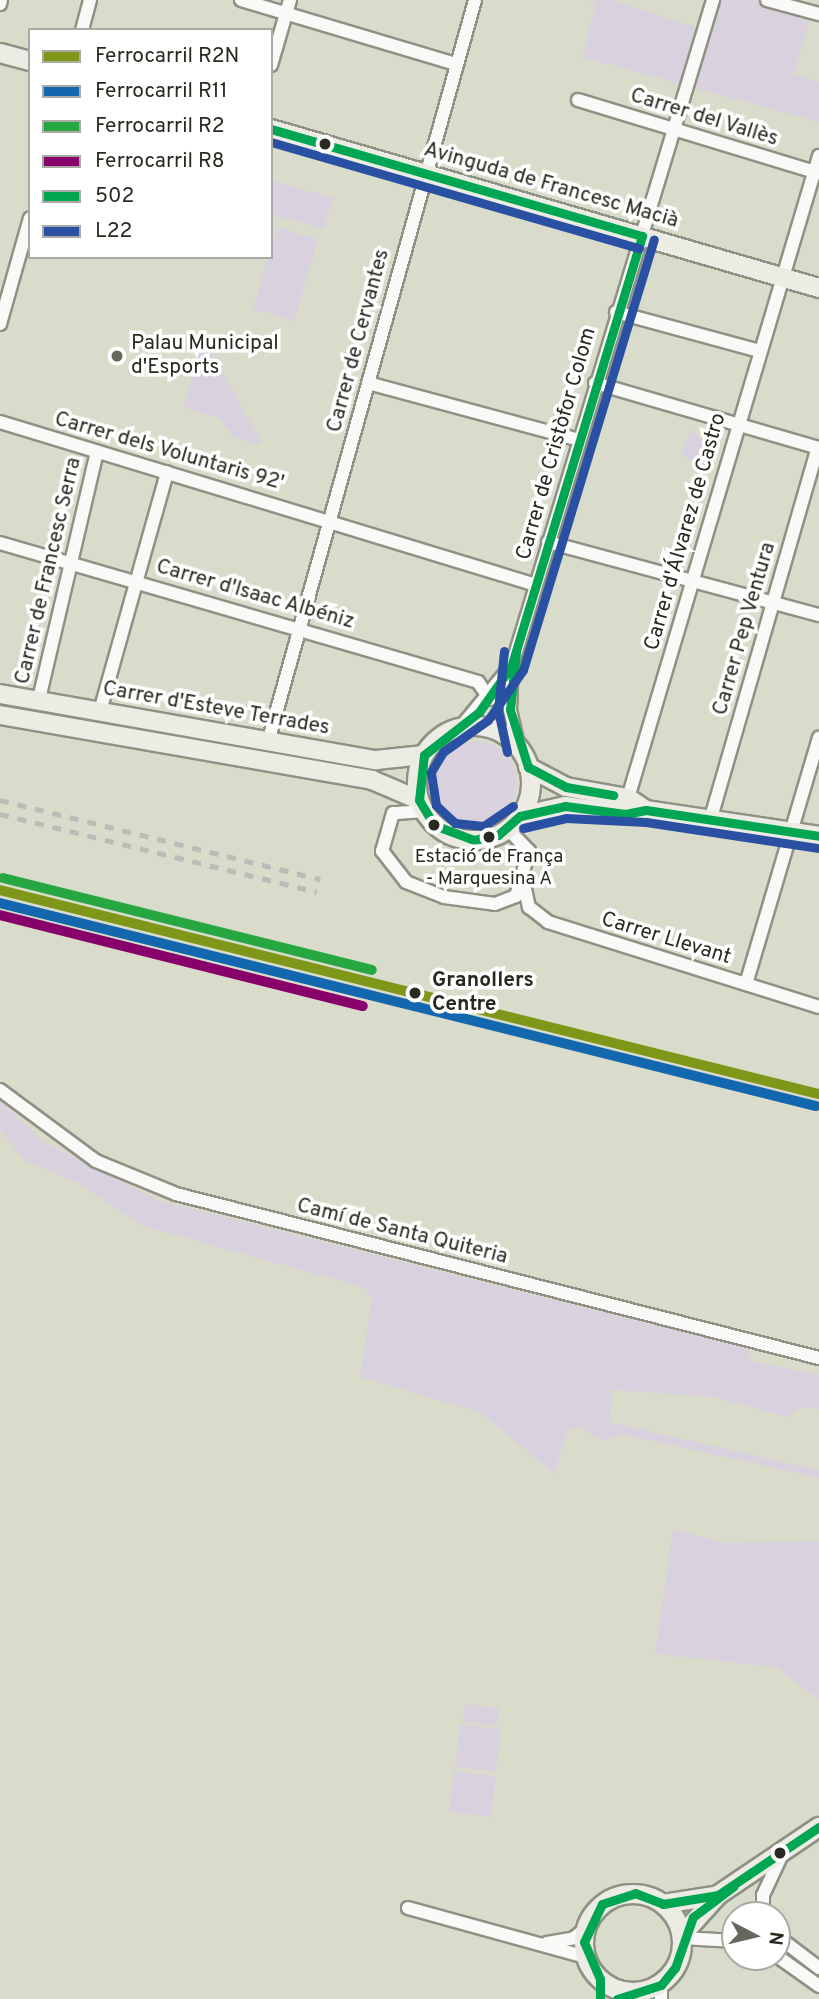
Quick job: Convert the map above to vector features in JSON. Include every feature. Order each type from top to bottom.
[{"type":"street","points":[[83,28],[90,0]]},
{"type":"street","points":[[241,0],[288,6],[456,64]]},
{"type":"street","name":"Carrer de Cervantes","points":[[268,742],[328,519],[475,0]]},
{"type":"street","name":"Carrer de Cristòfor Colom","points":[[519,749],[510,710],[512,665],[616,312],[642,236],[713,0]]},
{"type":"street","points":[[767,0],[819,14]]},
{"type":"street","points":[[273,58],[288,6]]},
{"type":"street","points":[[0,53],[28,60]]},
{"type":"street","name":"Carrer del Vallès","points":[[578,100],[817,173]]},
{"type":"street","name":"Avinguda de Francesc Macià","points":[[273,129],[819,288]]},
{"type":"street","name":"Carrer d'Álvarez de Castro","points":[[628,798],[738,422],[817,173],[819,156]]},
{"type":"street","points":[[0,324],[28,225]]},
{"type":"street","points":[[616,312],[760,351]]},
{"type":"street","points":[[368,383],[579,440]]},
{"type":"street","points":[[595,383],[738,422],[819,448]]},
{"type":"street","name":"Carrer dels Voluntaris 92'","points":[[0,422],[328,519],[536,585]]},
{"type":"street","name":"Carrer Pep Ventura","points":[[710,821],[819,448]]},
{"type":"street","name":"Carrer de Francesc Serra","points":[[39,699],[73,565],[97,452]]},
{"type":"street","points":[[100,711],[167,472]]},
{"type":"street","points":[[548,542],[692,583],[819,615]]},
{"type":"street","name":"Carrer d'Isaac Albéniz","points":[[0,543],[136,580],[478,682],[490,699]]},
{"type":"street","name":"Carrer de Cristòfor Colom","points":[[460,728],[490,699],[512,665]]},
{"type":"street","name":"Carrer d'Esteve Terrades","points":[[0,694],[376,760],[424,755]]},
{"type":"street","name":"Carrer d'Esteve Terrades","points":[[0,715],[372,780],[421,805]]},
{"type":"street","points":[[514,822],[528,800],[528,767],[519,749],[493,729],[460,728],[424,755],[421,805],[435,825],[462,839],[486,839],[514,822],[565,806],[625,814],[646,810],[819,836]]},
{"type":"street","points":[[746,984],[819,738]]},
{"type":"street","points":[[528,767],[566,787],[628,798],[646,810]]},
{"type":"street","points":[[421,805],[393,813],[382,835],[388,864],[405,882],[434,894],[495,904],[510,901],[524,884],[529,851],[514,822]]},
{"type":"street","name":"Carrer Llevant","points":[[524,884],[529,907],[548,922],[819,1007]]},
{"type":"street","name":"Camí de Santa Quiteria","points":[[0,1090],[96,1161],[176,1194],[819,1358]]},
{"type":"street","points":[[586,1929],[586,1957],[600,1979],[625,1996],[661,1992],[675,1968],[682,1936],[718,1895],[780,1859],[819,1827]]},
{"type":"street","points":[[765,1901],[768,1882],[780,1859]]},
{"type":"street","points":[[547,1942],[574,1938],[586,1929],[602,1904],[618,1896],[635,1894],[663,1904],[718,1895]]},
{"type":"street","points":[[663,1904],[682,1936]]},
{"type":"street","points":[[408,1908],[547,1942],[586,1957]]},
{"type":"street","points":[[682,1936],[721,1940]]},
{"type":"street","points":[[791,1947],[819,1968]]},
{"type":"street","points":[[791,1966],[819,1986]]},
{"type":"street","points":[[600,1979],[600,1999]]},
{"type":"shaded area","points":[[589,0],[612,0],[704,30],[713,0],[767,0],[812,12],[794,74],[819,82],[819,122],[582,57],[595,5]]},
{"type":"shaded area","points":[[273,181],[333,198],[324,229],[273,215]]},
{"type":"shaded area","points":[[277,227],[318,239],[294,321],[253,309],[268,259],[273,259],[273,241]]},
{"type":"shaded area","points":[[203,338],[260,439],[260,445],[235,438],[217,417],[183,408]]},
{"type":"shaded area","points":[[692,430],[707,445],[704,468],[680,454]]},
{"type":"shaded area","points":[[476,742],[492,745],[505,754],[514,767],[517,783],[514,799],[505,812],[492,821],[476,824],[460,821],[447,812],[438,799],[435,783],[438,767],[447,754],[460,745]]},
{"type":"shaded area","points":[[0,1102],[44,1142],[158,1200],[747,1349],[752,1361],[819,1375],[819,1409],[801,1407],[788,1417],[712,1397],[613,1390],[609,1422],[819,1470],[819,1478],[626,1435],[601,1440],[577,1426],[567,1433],[554,1474],[481,1413],[360,1377],[372,1297],[362,1287],[143,1226],[76,1182],[25,1161],[0,1130]]},
{"type":"shaded area","points":[[673,1529],[723,1543],[819,1541],[819,1700],[776,1667],[655,1654]]},
{"type":"shaded area","points":[[465,1704],[499,1708],[497,1726],[463,1722]]},
{"type":"shaded area","points":[[460,1724],[501,1729],[496,1772],[455,1767]]},
{"type":"shaded area","points":[[454,1771],[496,1776],[491,1817],[449,1812]]},
{"type":"railway","points":[[0,800],[320,879]]},
{"type":"railway","points":[[0,814],[317,892]]},
{"type":"rail line","name":"R2","points":[[3,878],[372,970]]},
{"type":"rail line","name":"R2N","points":[[0,890],[819,1094]]},
{"type":"rail line","name":"R11","points":[[0,903],[816,1106]]},
{"type":"rail line","name":"R8","points":[[0,915],[363,1006]]},
{"type":"transit line","name":"502","points":[[273,130],[642,236]]},
{"type":"transit line","name":"L22","points":[[273,143],[639,248]]},
{"type":"transit line","name":"502","points":[[642,236],[512,665],[479,712],[424,755],[419,800],[434,825],[474,840],[498,835],[520,816],[565,806],[625,814],[646,810],[819,836]]},
{"type":"transit line","name":"L22","points":[[513,806],[483,826],[455,823],[436,805],[431,772],[443,752],[488,720],[523,670],[654,240]]},
{"type":"transit line","name":"L22","points":[[504,651],[498,710],[507,752]]},
{"type":"transit line","name":"502","points":[[516,652],[510,710],[528,767],[566,787],[613,795]]},
{"type":"transit line","name":"L22","points":[[523,828],[566,818],[646,822],[817,848]]},
{"type":"transit line","name":"502","points":[[600,1999],[600,1979],[584,1942],[602,1904],[635,1893],[663,1904],[718,1895],[819,1827]]},
{"type":"transit line","name":"502","points":[[617,1999],[661,1985],[675,1968],[693,1917],[734,1886]]},
{"type":"place","name":"Palau Municipal d'Esports","points":[[117,356]]},
{"type":"place","name":"Estació de França - Marquesina A","points":[[489,837]]},
{"type":"place","name":"Granollers Centre","points":[[415,993]]}]
